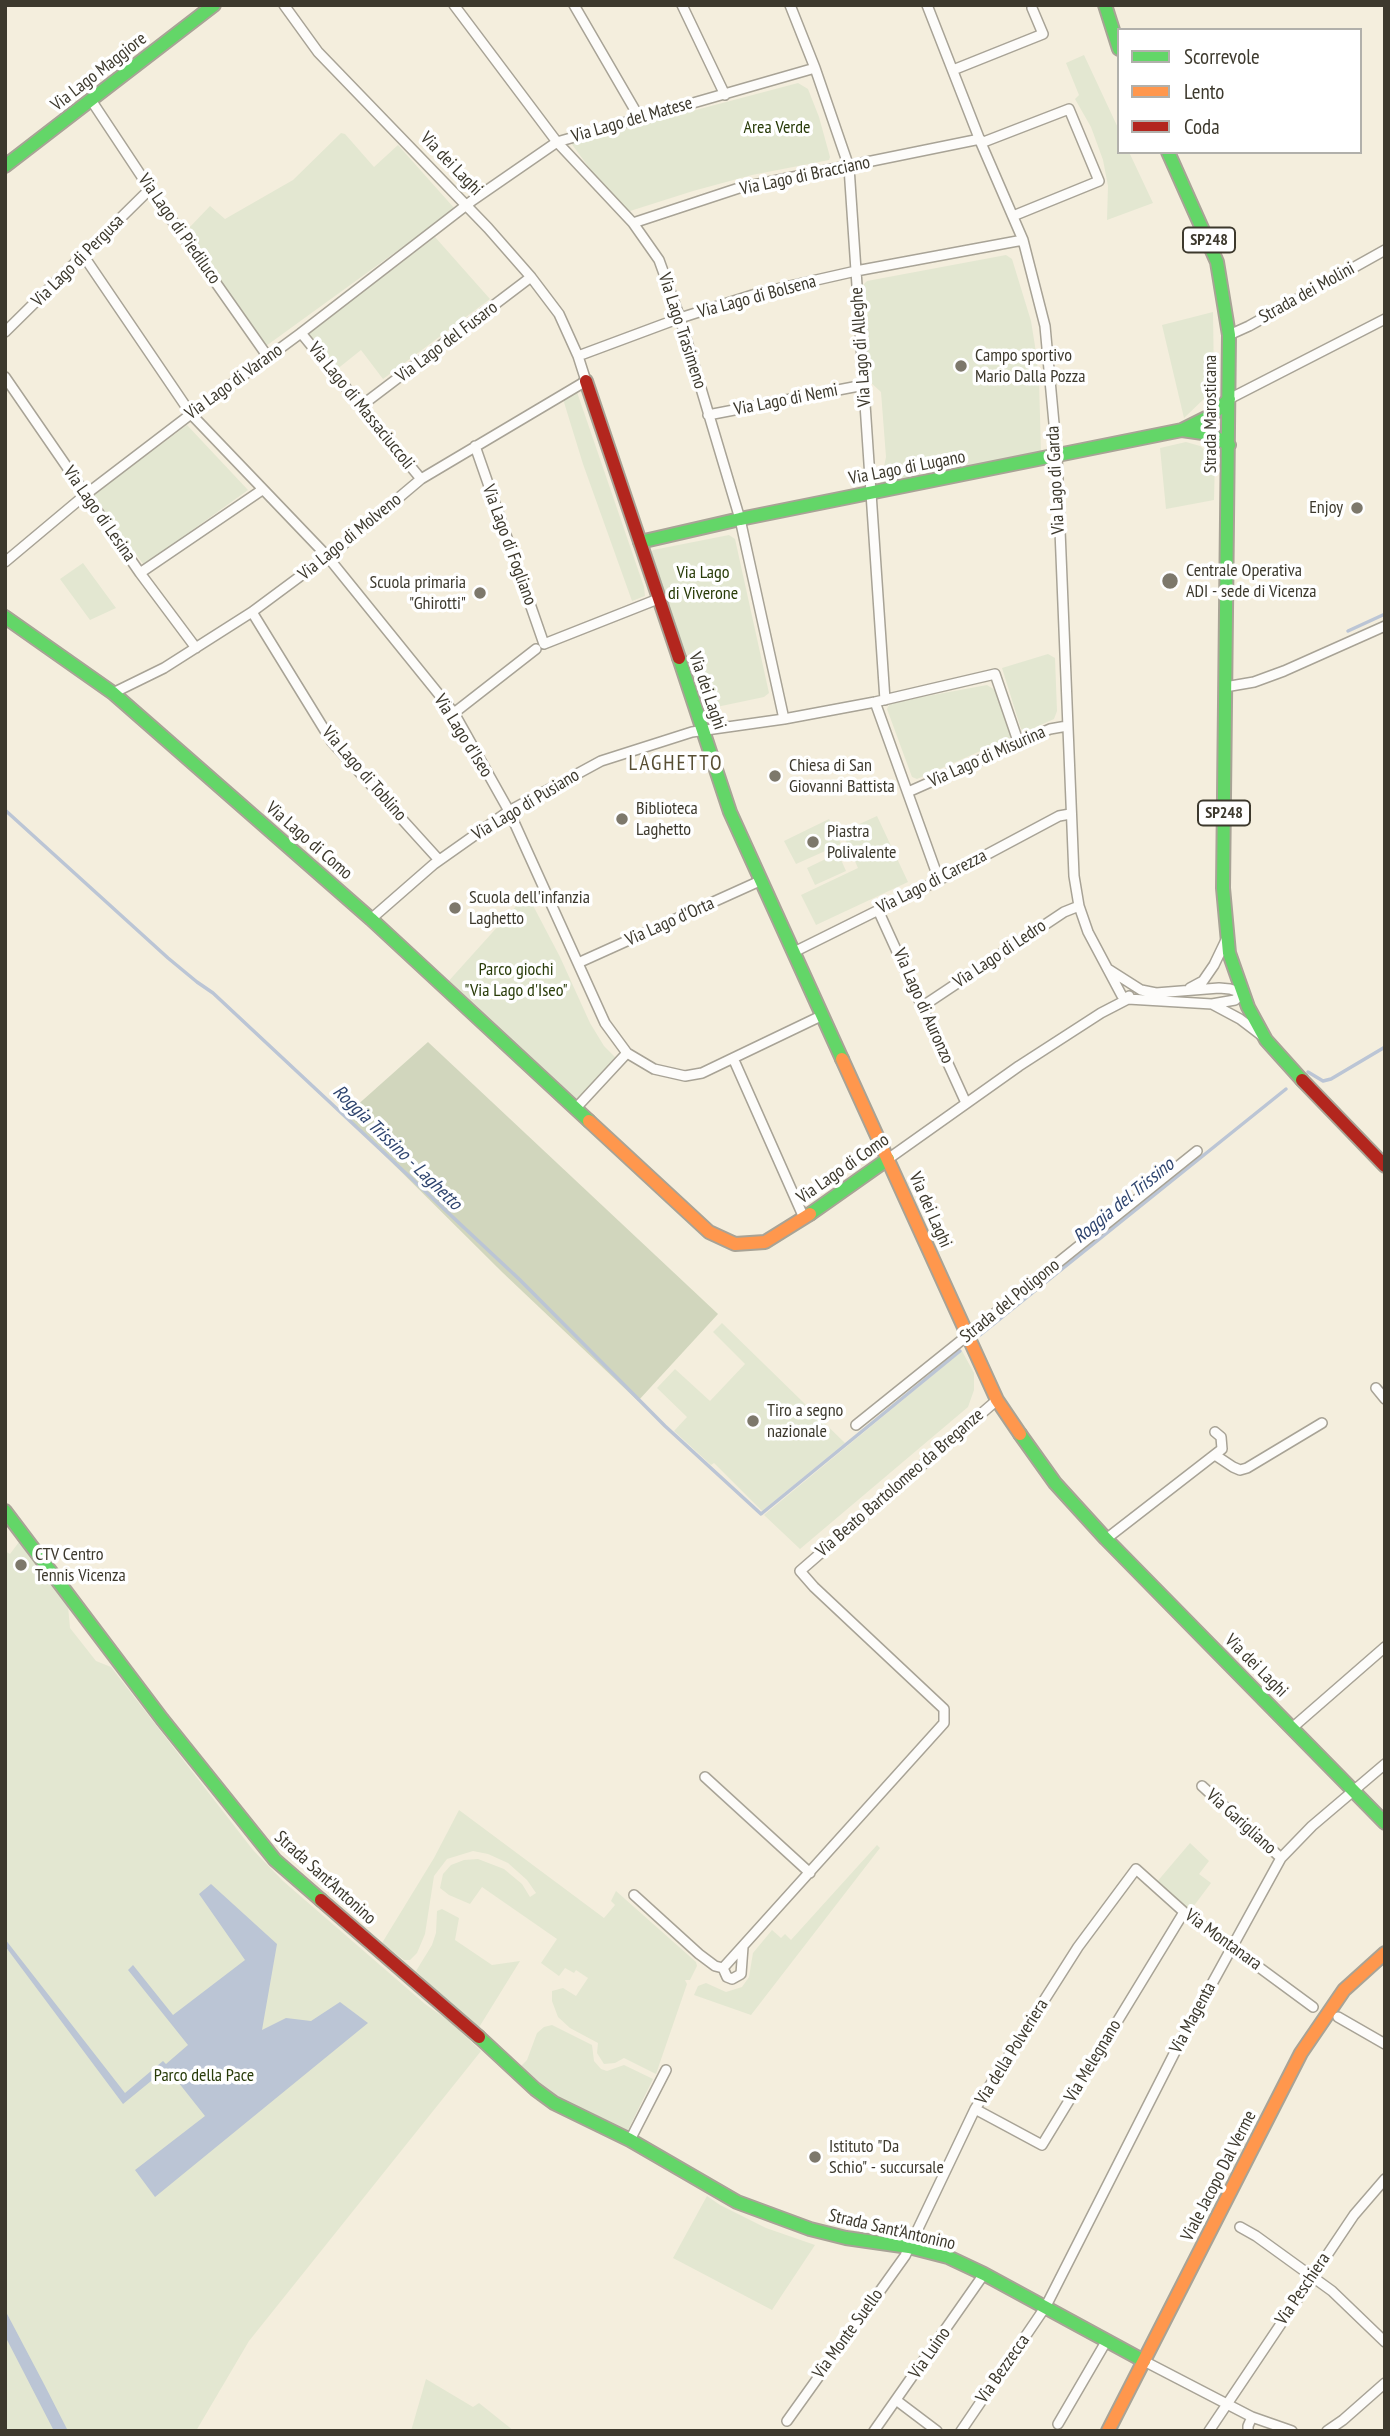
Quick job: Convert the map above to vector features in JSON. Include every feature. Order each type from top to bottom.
[{"type":"street","name":"Via Lago Maggiore","points":[[5,166],[214,5]]},
{"type":"street","name":"Via dei Laghi","points":[[284,5],[318,52],[466,206],[531,277],[559,314],[578,356],[730,812],[997,1400],[1055,1483],[1106,1539],[1385,1823]]},
{"type":"street","name":"Via Lago Trasimeno","points":[[454,5],[557,142],[633,223],[659,260],[680,318],[740,519],[784,719]]},
{"type":"street","points":[[574,5],[639,117]]},
{"type":"street","points":[[682,5],[725,95]]},
{"type":"street","name":"Via Lago di Alleghe","points":[[790,5],[849,167],[872,493],[880,701],[939,880]]},
{"type":"street","name":"Via Lago di Garda","points":[[928,5],[980,141],[1023,240],[1045,326],[1056,456],[1074,876],[1079,906],[1088,932],[1122,996],[1128,999]]},
{"type":"street","points":[[1105,5],[1117,43]]},
{"type":"street","points":[[953,71],[1043,34],[1032,8]]},
{"type":"street","name":"Via Lago del Matese","points":[[466,206],[557,142],[815,68]]},
{"type":"street","name":"Via Lago di Piediluco","points":[[91,100],[268,357]]},
{"type":"street","name":"Via Lago di Bracciano","points":[[633,223],[739,188],[980,141],[1069,109],[1098,181],[1013,216]]},
{"type":"street","name":"Strada Marosticana","points":[[1169,154],[1217,262],[1228,335],[1223,888],[1227,939],[1233,968],[1242,993],[1266,1040],[1385,1166]]},
{"type":"street","name":"Via Lago di Pergusa","points":[[5,332],[150,189]]},
{"type":"street","name":"Via Lago di Varano","points":[[5,562],[85,495],[466,206]]},
{"type":"street","name":"Via Lago di Bolsena","points":[[578,356],[680,318],[760,293],[856,271],[1023,240]]},
{"type":"street","name":"Strada dei Molini","points":[[1228,335],[1385,250]]},
{"type":"street","name":"Via Lago d'Iseo","points":[[83,255],[191,414],[327,556],[454,713],[509,811],[605,1023],[627,1053],[654,1069],[685,1076],[702,1073],[823,1015]]},
{"type":"street","name":"Via Lago del Fusaro","points":[[361,405],[531,277]]},
{"type":"street","points":[[1229,399],[1385,319]]},
{"type":"street","name":"Via Lago di Massaciuccoli","points":[[301,333],[421,479]]},
{"type":"street","name":"Via Lago di Lesina","points":[[5,377],[140,573],[197,648]]},
{"type":"street","name":"Via Lago di Molveno","points":[[113,693],[197,648],[252,612],[327,556],[421,479],[586,381]]},
{"type":"street","name":"Via Lago di Nemi","points":[[708,415],[864,385]]},
{"type":"street","name":"Via Lago di Lugano","points":[[639,542],[740,519],[1182,430],[1212,415],[1229,399]]},
{"type":"street","name":"Via Lago di Lugano","points":[[1182,430],[1210,434],[1229,445]]},
{"type":"street","name":"Via Lago di Fogliano","points":[[475,446],[540,646]]},
{"type":"street","points":[[140,573],[262,490]]},
{"type":"street","points":[[454,713],[540,646],[658,599]]},
{"type":"street","name":"Via Lago di Toblino","points":[[252,612],[332,742],[439,860]]},
{"type":"street","name":"Via Lago di Como","points":[[5,617],[113,693],[371,919],[709,1231],[736,1244],[765,1242],[804,1218],[1019,1066],[1101,1013],[1128,999]]},
{"type":"street","points":[[1225,687],[1254,682],[1284,671],[1385,626]]},
{"type":"street","points":[[702,730],[784,719],[880,701],[995,674],[1019,744]]},
{"type":"street","name":"Via Lago di Misurina","points":[[908,792],[1050,729],[1068,726]]},
{"type":"street","name":"Via Lago di Pusiano","points":[[371,919],[439,860],[509,811],[601,761],[702,730]]},
{"type":"street","name":"Via Lago di Carezza","points":[[794,952],[939,880],[1059,816],[1070,814]]},
{"type":"street","name":"Via Lago d'Orta","points":[[578,963],[762,880]]},
{"type":"street","name":"Via Lago di Ledro","points":[[923,1006],[1064,912],[1079,906]]},
{"type":"street","name":"Via Lago di Auronzo","points":[[878,910],[966,1103]]},
{"type":"street","points":[[1188,989],[1203,981],[1227,939]]},
{"type":"street","name":"Via Lago di Garda","points":[[1108,969],[1133,985],[1156,993],[1188,989],[1230,989],[1242,993]]},
{"type":"street","points":[[1133,985],[1128,999],[1212,1004],[1235,1000],[1242,993]]},
{"type":"street","points":[[1212,1004],[1240,1019],[1266,1040]]},
{"type":"street","points":[[576,1108],[627,1053]]},
{"type":"street","points":[[733,1058],[804,1218]]},
{"type":"street","name":"Strada del Poligono","points":[[856,1425],[1197,1152]]},
{"type":"street","points":[[1376,1388],[1385,1399]]},
{"type":"street","name":"Via Beato Bartolomeo da Breganze","points":[[743,1947],[741,1975],[732,1979],[723,1973],[723,1968],[944,1723],[944,1709],[800,1571],[997,1400]]},
{"type":"street","points":[[1214,1455],[1240,1470],[1247,1468],[1322,1423]]},
{"type":"street","points":[[1106,1539],[1222,1450],[1221,1437],[1215,1432]]},
{"type":"street","name":"Strada Sant'Antonino","points":[[5,1511],[162,1719],[275,1860],[439,2001],[535,2089],[554,2103],[630,2140],[737,2202],[766,2214],[846,2238],[909,2247],[948,2257],[1046,2306],[1144,2361]]},
{"type":"street","points":[[1292,1728],[1385,1647]]},
{"type":"street","name":"Via Magenta","points":[[1046,2306],[1180,2042],[1281,1858],[1312,1826],[1385,1764]]},
{"type":"street","points":[[705,1777],[810,1873]]},
{"type":"street","name":"Via Garigliano","points":[[1202,1786],[1281,1858]]},
{"type":"street","name":"Via Montanara","points":[[1136,1869],[1184,1912],[1313,2007]]},
{"type":"street","name":"Via della Polveriera","points":[[909,2247],[975,2109],[1078,1947],[1136,1869]]},
{"type":"street","points":[[634,1895],[699,1954],[715,1966],[723,1968]]},
{"type":"street","name":"Via Melegnano","points":[[975,2109],[1042,2145],[1184,1912]]},
{"type":"street","name":"Viale Jacopo Dal Verme","points":[[1108,2431],[1301,2053],[1345,1990],[1385,1953]]},
{"type":"street","points":[[1338,2017],[1385,2044]]},
{"type":"street","points":[[630,2140],[666,2070]]},
{"type":"street","name":"Via Peschiera","points":[[1209,2431],[1311,2276],[1354,2215],[1385,2179]]},
{"type":"street","points":[[1240,2227],[1332,2291],[1385,2342]]},
{"type":"street","name":"Via Monte Suello","points":[[786,2421],[909,2247]]},
{"type":"street","name":"Via Luino","points":[[874,2431],[984,2274]]},
{"type":"street","name":"Via Bezzecca","points":[[961,2431],[1046,2306]]},
{"type":"street","points":[[1058,2424],[1107,2340]]},
{"type":"street","points":[[1144,2361],[1252,2417],[1292,2431]]},
{"type":"street","points":[[1327,2431],[1385,2383]]},
{"type":"street","points":[[896,2400],[937,2431]]},
{"type":"street","points":[[1248,2431],[1252,2417]]},
{"type":"street","points":[[1337,2431],[1343,2420]]},
{"type":"green space","points":[[1084,55],[1117,126],[1117,154],[1130,154],[1153,203],[1107,220],[1108,186],[1103,160],[1091,127],[1075,99],[1079,95],[1066,63]]},
{"type":"green space","name":"Area Verde","points":[[798,83],[808,89],[819,117],[829,160],[752,175],[627,212],[609,195],[571,143]]},
{"type":"green space","points":[[341,133],[345,134],[374,167],[398,145],[455,209],[266,346],[200,259],[187,230],[210,206],[225,219],[293,180]]},
{"type":"green space","points":[[435,237],[490,299],[383,379],[361,350],[336,370],[309,333]]},
{"type":"green space","points":[[1006,255],[1012,259],[1031,321],[1039,380],[1041,453],[880,486],[886,457],[881,392],[869,381],[863,285],[867,281]]},
{"type":"green space","points":[[1213,312],[1214,383],[1207,396],[1184,418],[1162,325]]},
{"type":"green space","points":[[577,392],[644,587],[645,596],[632,601],[563,399]]},
{"type":"green space","points":[[187,425],[248,490],[144,565],[92,496]]},
{"type":"green space","points":[[1186,442],[1200,446],[1215,459],[1214,500],[1166,509],[1160,448]]},
{"type":"green space","name":"Via Lago di Viverone","points":[[729,535],[735,539],[769,693],[764,697],[707,709],[703,708],[650,554],[653,550]]},
{"type":"green space","points":[[83,563],[116,608],[90,620],[60,579]]},
{"type":"green space","points":[[1048,654],[1055,658],[1057,711],[1054,719],[1027,731],[1021,729],[1002,668]]},
{"type":"green space","points":[[987,685],[995,690],[1010,738],[917,779],[912,777],[887,709],[890,703]]},
{"type":"green space","points":[[877,816],[908,882],[816,925],[801,895],[858,868],[842,832]]},
{"type":"green space","name":"Piastra Polivalente","points":[[829,819],[841,844],[796,864],[784,841]]},
{"type":"green space","points":[[838,853],[846,871],[815,885],[807,868]]},
{"type":"green space","name":"Parco giochi \"Via Lago d'Iseo\"","points":[[527,894],[590,1023],[604,1046],[617,1059],[577,1099],[446,984]]},
{"type":"green space","points":[[428,1042],[718,1314],[638,1401],[502,1272],[345,1116]]},
{"type":"green space","name":"Tiro a segno nazionale","points":[[722,1323],[845,1443],[762,1511],[714,1463],[711,1465],[674,1431],[687,1417],[657,1388],[675,1369],[710,1401],[745,1364],[713,1332]]},
{"type":"green space","points":[[962,1351],[974,1373],[974,1390],[968,1407],[800,1549],[764,1515]]},
{"type":"green space","name":"Parco della Pace","points":[[19,1542],[68,1606],[70,1628],[96,1661],[111,1667],[253,1850],[283,1881],[481,2051],[249,2341],[196,2431],[5,2431],[5,1551],[10,1554]]},
{"type":"green space","points":[[459,1810],[604,1918],[615,1905],[611,1901],[616,1891],[696,1962],[697,1966],[690,1980],[685,1980],[687,1984],[656,2074],[624,2058],[615,2063],[604,2064],[597,2053],[598,2043],[570,2028],[558,2017],[552,2001],[552,1991],[563,1988],[576,1996],[588,1978],[576,1970],[574,1973],[565,1968],[559,1976],[541,1963],[557,1939],[482,1887],[470,1904],[440,1888],[443,1874],[451,1865],[478,1859],[504,1869],[522,1884],[530,1897],[536,1893],[527,1880],[508,1863],[473,1851],[447,1859],[434,1876],[425,1934],[417,1953],[410,1960],[404,1960],[382,1943],[434,1858]]},
{"type":"green space","points":[[1190,1843],[1209,1861],[1199,1874],[1211,1883],[1190,1911],[1156,1883]]},
{"type":"green space","points":[[877,1845],[880,1848],[751,2015],[694,1995],[698,1986],[706,1983],[726,1992],[742,1987],[749,1977],[753,1953],[772,1930],[781,1938],[785,1934],[791,1940]]},
{"type":"green space","points":[[442,1909],[459,1918],[455,1940],[492,1965],[520,1961],[478,2029],[416,1971],[432,1945],[436,1933],[437,1911]]},
{"type":"green space","points":[[552,2025],[592,2045],[594,2061],[601,2069],[607,2071],[624,2065],[653,2079],[628,2130],[560,2098],[520,2067],[527,2060],[537,2033]]},
{"type":"green space","points":[[707,2196],[766,2228],[815,2245],[772,2310],[673,2258]]},
{"type":"green space","points":[[426,2379],[473,2407],[479,2403],[514,2431],[411,2431]]},
{"type":"water","points":[[211,1884],[277,1944],[262,2030],[286,2018],[311,2021],[340,2002],[368,2023],[155,2197],[135,2170],[205,2116],[167,2068],[123,2104],[5,1946],[5,1939],[125,2093],[163,2061],[166,2064],[188,2045],[128,1970],[133,1965],[173,2015],[245,1960],[199,1894]]},
{"type":"water","points":[[5,2310],[68,2431],[54,2431],[5,2336]]},
{"type":"waterway","points":[[1348,631],[1385,614]]},
{"type":"waterway","name":"Roggia Trissino - Laghetto","points":[[5,810],[168,958],[213,993],[519,1279],[665,1426],[761,1514],[960,1351]]},
{"type":"waterway","name":"Roggia del Trissino","points":[[1308,1072],[1323,1081],[1331,1079],[1385,1047]]},
{"type":"waterway","name":"Roggia del Trissino","points":[[980,1335],[1286,1089]]},
{"type":"traffic: fast","points":[[5,166],[214,5]]},
{"type":"traffic: fast","points":[[1105,5],[1117,43]]},
{"type":"traffic: fast","points":[[1169,154],[1217,262],[1229,335],[1223,888],[1229,953],[1248,1007],[1266,1040],[1302,1080]]},
{"type":"traffic: fast","points":[[640,542],[740,519],[1182,430],[1212,415],[1229,399]]},
{"type":"traffic: fast","points":[[1182,430],[1210,434],[1229,445]]},
{"type":"traffic: fast","points":[[5,617],[113,693],[371,919],[589,1121]]},
{"type":"traffic: fast","points":[[679,658],[730,812],[842,1059]]},
{"type":"traffic: fast","points":[[810,1214],[888,1159]]},
{"type":"traffic: fast","points":[[1020,1434],[1055,1483],[1106,1539],[1385,1823]]},
{"type":"traffic: fast","points":[[5,1511],[162,1719],[275,1860],[321,1900]]},
{"type":"traffic: fast","points":[[479,2037],[554,2103],[630,2140],[737,2202],[810,2229],[948,2257],[1144,2361]]},
{"type":"traffic: slow","points":[[842,1059],[997,1400],[1020,1434]]},
{"type":"traffic: slow","points":[[589,1121],[709,1232],[735,1244],[765,1242],[810,1214]]},
{"type":"traffic: slow","points":[[1108,2431],[1301,2053],[1344,1990],[1385,1953]]},
{"type":"traffic: jam","points":[[586,381],[679,658]]},
{"type":"traffic: jam","points":[[1302,1080],[1385,1166]]},
{"type":"traffic: jam","points":[[321,1900],[479,2037]]},
{"type":"place","name":"Campo sportivo Mario Dalla Pozza","points":[[961,366]]},
{"type":"place","name":"Enjoy","points":[[1357,508]]},
{"type":"place","name":"Centrale Operativa ADI - sede di Vicenza","points":[[1170,581]]},
{"type":"place","name":"Scuola primaria \"Ghirotti\"","points":[[480,593]]},
{"type":"place","name":"Chiesa di San Giovanni Battista","points":[[775,776]]},
{"type":"place","name":"Biblioteca Laghetto","points":[[622,819]]},
{"type":"place","name":"Piastra Polivalente","points":[[813,842]]},
{"type":"place","name":"Scuola dell'infanzia Laghetto","points":[[455,908]]},
{"type":"place","name":"Tiro a segno nazionale","points":[[753,1421]]},
{"type":"place","name":"CTV Centro Tennis Vicenza","points":[[21,1565]]},
{"type":"place","name":"Istituto \"Da Schio\" - succursale","points":[[815,2157]]},
{"type":"district","name":"LAGHETTO","points":[[676,764]]}]
